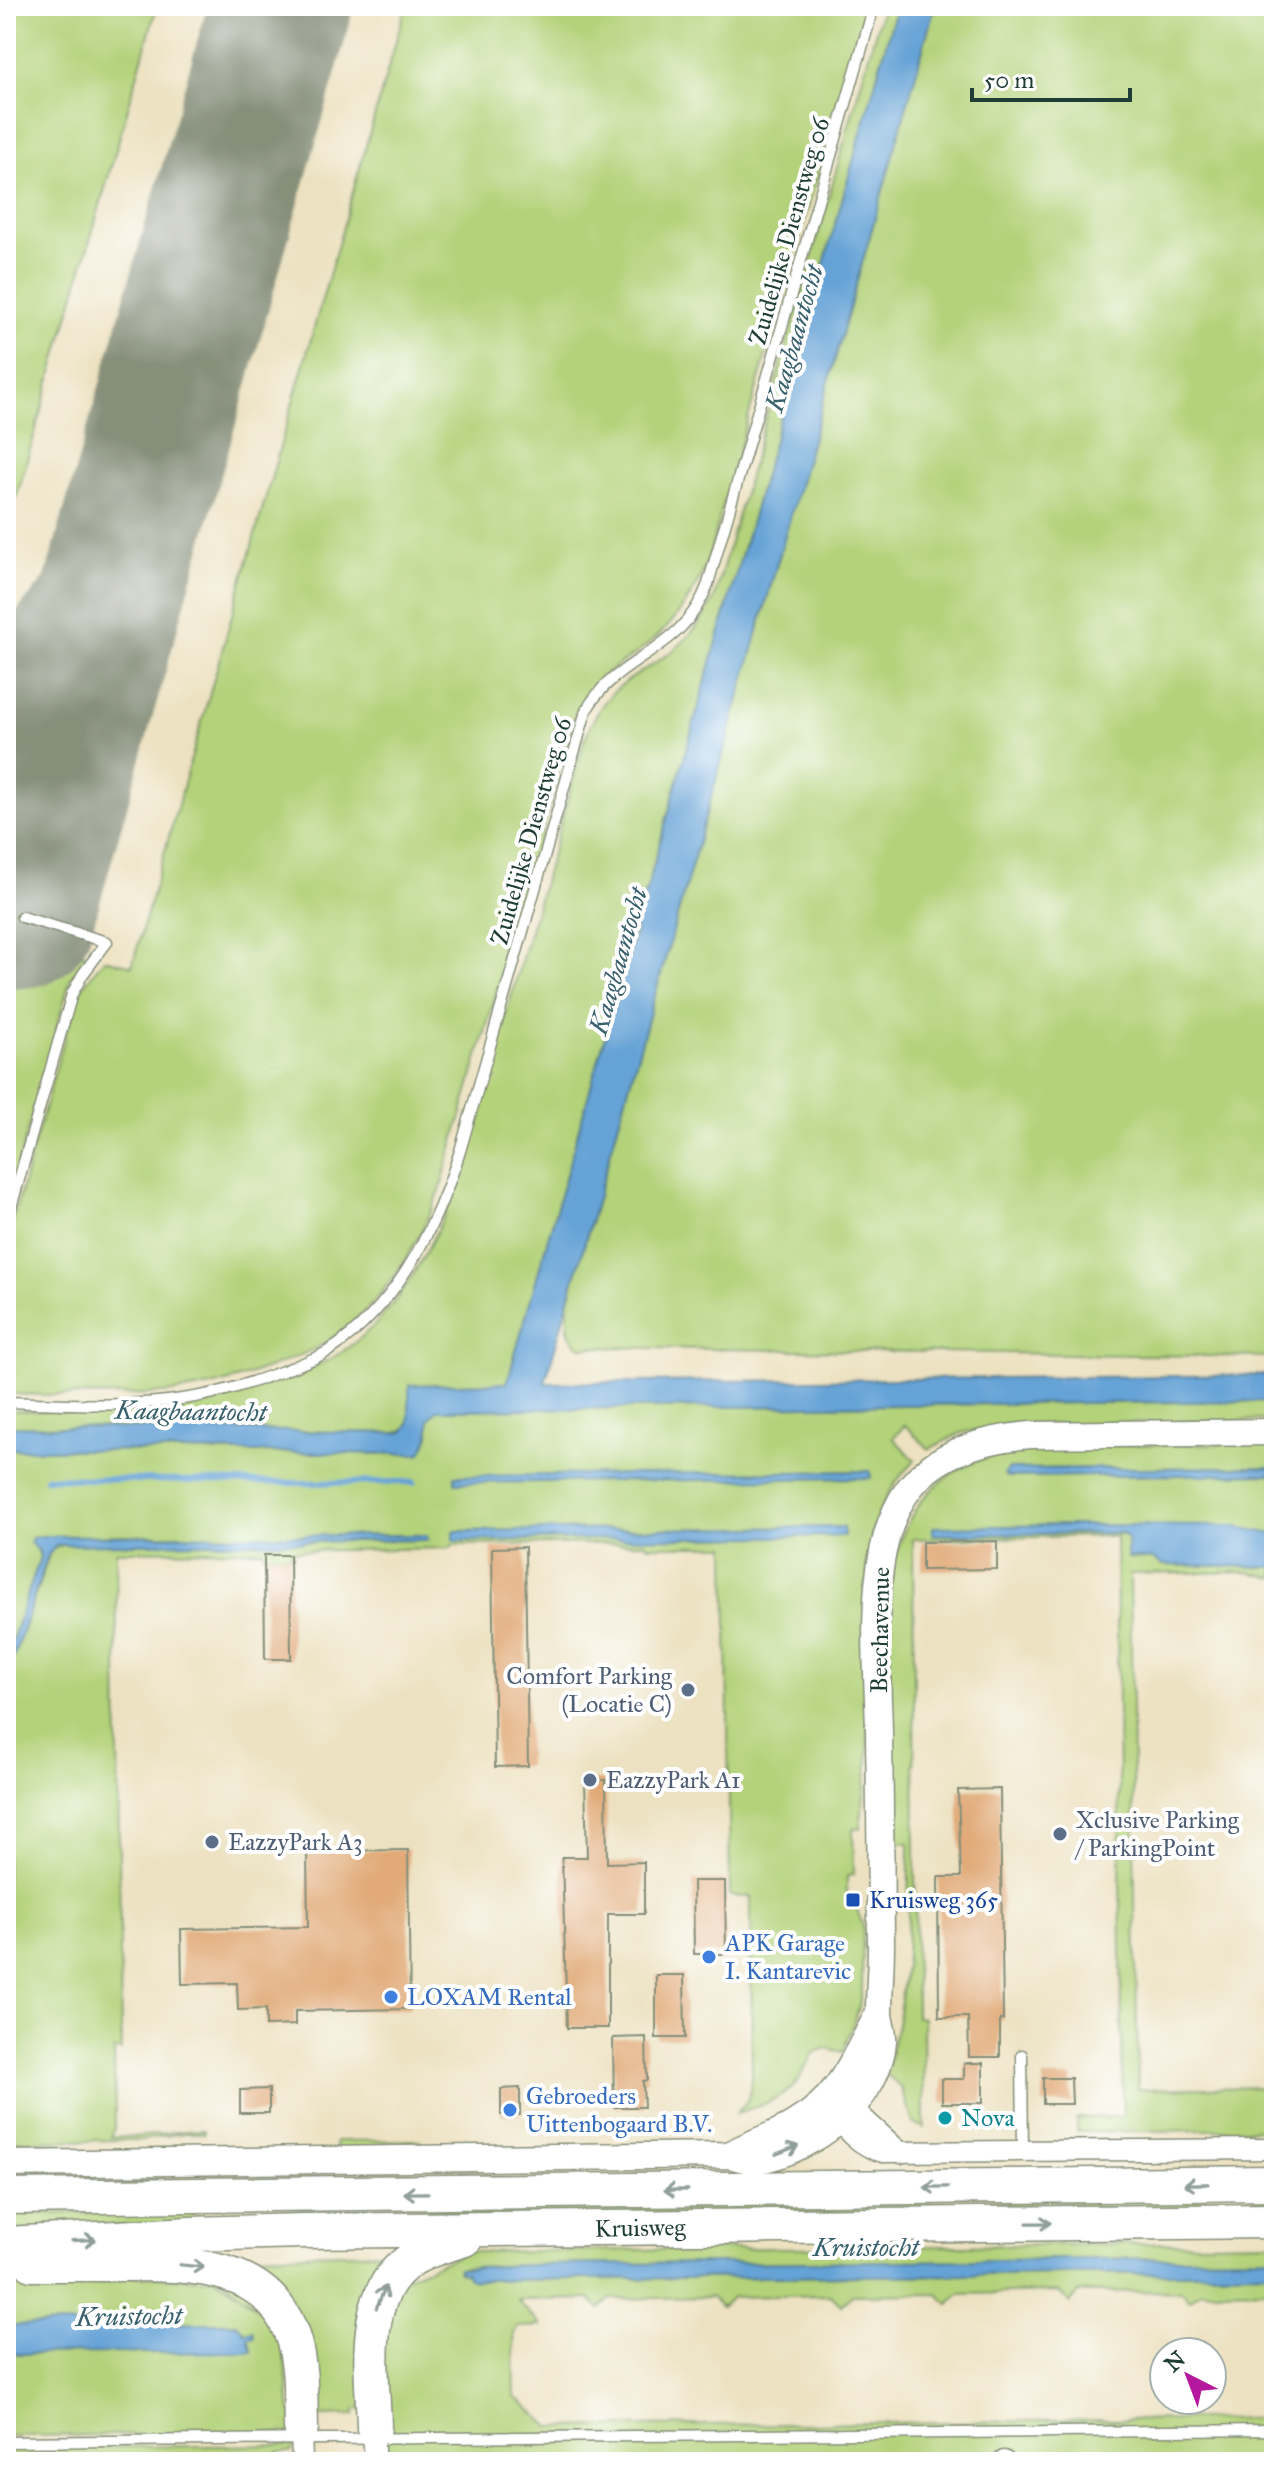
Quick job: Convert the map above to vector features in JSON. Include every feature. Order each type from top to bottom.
[{"type":"highway","name":"Kruisweg","points":[[6,2197],[1274,2183]]},
{"type":"highway","name":"Kruisweg","points":[[6,2244],[190,2234],[1274,2221]]},
{"type":"highway","points":[[374,2433],[373,2332],[377,2306],[385,2286],[401,2267],[415,2257],[492,2229]]},
{"type":"highway","points":[[6,2264],[188,2265],[215,2269],[251,2284],[281,2313],[294,2341],[299,2367],[301,2434]]},
{"type":"street","name":"Beechavenue","points":[[840,2109],[869,2084],[883,2039],[879,2013],[878,1588],[887,1533],[902,1500],[915,1481],[939,1461],[971,1446],[999,1439],[1031,1435],[1274,1432]]},
{"type":"street","points":[[6,2164],[729,2155],[752,2160],[775,2155],[807,2142],[840,2109],[872,2149],[883,2152],[1274,2149]]},
{"type":"street","points":[[374,2433],[374,2462]]},
{"type":"street","points":[[301,2434],[302,2462]]},
{"type":"lane","name":"Zuidelijke Dienstweg 06","points":[[6,1402],[144,1402],[202,1396],[241,1386],[312,1359],[343,1342],[363,1324],[403,1274],[428,1233],[447,1191],[586,711],[609,681],[662,646],[681,629],[705,593],[874,6]]},
{"type":"lane","points":[[6,1225],[72,994],[107,942],[22,917]]},
{"type":"lane","points":[[1022,2055],[1023,2152]]},
{"type":"lane","points":[[6,2442],[374,2433],[1274,2430]]},
{"type":"green space","points":[[6,6],[157,6],[6,534]]},
{"type":"green space","points":[[406,6],[866,6],[706,565],[690,597],[669,625],[640,651],[602,676],[577,709],[440,1190],[408,1255],[379,1295],[345,1329],[312,1350],[249,1375],[204,1388],[138,1395],[6,1394],[6,1243],[73,1008],[81,989],[104,959],[132,966]]},
{"type":"green space","points":[[883,6],[897,6],[507,1383],[409,1385],[409,1423],[407,1428],[397,1433],[6,1426],[6,1410],[76,1412],[177,1405],[244,1392],[298,1374],[336,1355],[371,1329],[414,1272],[457,1186],[585,738],[609,697],[685,640],[714,599]]},
{"type":"green space","points":[[935,6],[1274,6],[1274,1357],[581,1347],[569,1332],[569,1299]]},
{"type":"green space","points":[[6,931],[88,955],[71,977],[6,1207]]},
{"type":"green space","points":[[1274,1401],[1274,1420],[999,1425],[961,1433],[929,1449],[905,1425],[893,1438],[915,1460],[895,1483],[881,1508],[872,1534],[867,1564],[868,1763],[860,1828],[853,1828],[854,1875],[847,1876],[847,1902],[854,1902],[863,1926],[859,2007],[843,2052],[826,2048],[815,2052],[786,2093],[737,2113],[748,2099],[752,2080],[751,1897],[730,1896],[726,1546],[647,1546],[646,1543],[452,1545],[451,1548],[294,1551],[294,1555],[264,1555],[263,1550],[116,1551],[121,2050],[114,2050],[115,2128],[111,2137],[192,2130],[204,2130],[204,2133],[142,2140],[6,2141],[6,1679],[51,1550],[64,1544],[427,1540],[40,1536],[37,1548],[40,1557],[6,1659],[6,1449],[415,1454],[421,1453],[429,1419],[437,1410]],"holes":[[[843,1527],[843,1536],[454,1540],[455,1531]]]},
{"type":"green space","points":[[1274,1443],[1274,1467],[1010,1469],[1007,1477],[1274,1474],[1274,1534],[1221,1526],[933,1528],[934,1535],[1121,1533],[1127,1538],[1127,1558],[1153,1559],[1163,1565],[1274,1567],[1274,1578],[1249,1572],[1130,1574],[1138,2089],[1274,2087],[1274,2129],[1077,2132],[1077,2118],[1123,2117],[1116,1536],[913,1539],[916,2017],[923,2018],[924,2128],[913,2123],[901,2088],[885,2074],[903,1988],[909,1873],[909,1843],[896,1842],[891,1818],[890,1593],[897,1551],[912,1515],[932,1489],[958,1470],[987,1458],[1019,1451],[1052,1447]]},
{"type":"green space","points":[[420,2140],[420,2149],[337,2150],[336,2141]]},
{"type":"green space","points":[[1274,2199],[1274,2209],[265,2219],[265,2211]]},
{"type":"green space","points":[[193,2211],[194,2222],[6,2232],[6,2214]]},
{"type":"green space","points":[[1274,2242],[1274,2257],[532,2265],[458,2269],[475,2280],[1274,2272],[1274,2290],[1201,2291],[1190,2300],[1181,2291],[1080,2292],[1070,2303],[1059,2292],[959,2294],[949,2304],[938,2294],[852,2295],[841,2305],[831,2295],[732,2297],[721,2307],[711,2297],[610,2299],[600,2309],[590,2299],[517,2300],[541,2326],[518,2327],[514,2334],[515,2397],[550,2427],[1274,2418],[1274,2462],[381,2462],[379,2349],[399,2280],[466,2252]]},
{"type":"green space","points":[[407,2252],[361,2409],[355,2409],[355,2415],[320,2416],[319,2412],[314,2412],[299,2332],[180,2256]]},
{"type":"green space","points":[[6,2274],[223,2279],[281,2331],[294,2433],[6,2436],[6,2354],[252,2351],[248,2339],[252,2331],[246,2333],[237,2323],[6,2325]]},
{"type":"green space","points":[[294,2445],[292,2452],[278,2454],[6,2458],[6,2448]]},
{"type":"water","points":[[897,6],[935,6],[545,1383],[1274,1375],[1274,1401],[437,1410],[429,1419],[429,1438],[421,1453],[415,1454],[6,1449],[6,1426],[397,1433],[403,1432],[409,1423],[409,1385],[507,1383]]},
{"type":"water","points":[[1274,1467],[1274,1474],[1007,1477],[1004,1474],[1009,1469]]},
{"type":"water","points":[[870,1471],[871,1478],[455,1483],[455,1476]]},
{"type":"water","points":[[1232,1526],[1274,1534],[1274,1567],[1163,1565],[1153,1559],[1127,1557],[1127,1537],[1121,1533],[933,1535],[933,1527]]},
{"type":"water","points":[[843,1527],[844,1536],[454,1541],[454,1531]]},
{"type":"water","points":[[427,1535],[428,1540],[57,1545],[48,1555],[6,1679],[6,1659],[40,1557],[39,1551],[30,1543],[32,1538]]},
{"type":"water","points":[[1274,2257],[1274,2272],[475,2280],[459,2272],[458,2268],[532,2265]]},
{"type":"water","points":[[237,2323],[246,2333],[253,2331],[254,2337],[248,2339],[252,2352],[6,2354],[6,2325]]},
{"type":"building","points":[[997,1541],[997,1569],[922,1570],[922,1542]]},
{"type":"building","points":[[525,1547],[528,1766],[495,1767],[492,1548]]},
{"type":"building","points":[[264,1555],[290,1555],[291,1659],[265,1659]]},
{"type":"building","points":[[585,1780],[606,1780],[607,1863],[644,1862],[644,1914],[608,1914],[608,2028],[567,2028],[562,1857],[587,1857]]},
{"type":"building","points":[[1000,1789],[1003,2020],[1000,2020],[1000,2057],[969,2057],[968,2017],[939,2017],[938,1877],[961,1877],[958,1790]]},
{"type":"building","points":[[408,1850],[410,2009],[295,2011],[295,2025],[266,2026],[266,2009],[238,2010],[237,1983],[182,1984],[181,1929],[308,1927],[307,1851]]},
{"type":"building","points":[[693,1881],[725,1881],[726,1954],[694,1954]]},
{"type":"building","points":[[656,1975],[684,1975],[685,2038],[656,2038]]},
{"type":"building","points":[[646,2037],[644,2107],[614,2107],[613,2038]]},
{"type":"building","points":[[964,2063],[983,2063],[983,2103],[942,2103],[942,2079],[964,2079]]},
{"type":"building","points":[[1043,2078],[1071,2078],[1072,2104],[1043,2104]]},
{"type":"building","points":[[520,2088],[520,2115],[501,2115],[501,2089]]},
{"type":"building","points":[[269,2089],[269,2113],[240,2113],[240,2090]]},
{"type":"waterway","points":[[46,1478],[414,1482]]},
{"type":"taxiway","points":[[6,674],[16,655],[122,530],[145,484]]},
{"type":"taxiway","points":[[6,802],[51,814]]},
{"type":"runway","points":[[22,917],[281,6]]},
{"type":"place","name":"Comfort Parking (Locatie C)","points":[[688,1690]]},
{"type":"place","name":"EazzyPark A1","points":[[590,1780]]},
{"type":"place","name":"Xclusive Parking / ParkingPoint","points":[[1060,1834]]},
{"type":"place","name":"EazzyPark A3","points":[[212,1842]]},
{"type":"place","name":"Kruisweg 365","points":[[853,1900]]},
{"type":"place","name":"APK Garage I. Kantarevic","points":[[709,1957]]},
{"type":"place","name":"LOXAM Rental","points":[[391,1997]]},
{"type":"place","name":"Gebroeders Uittenbogaard B.V.","points":[[510,2110]]},
{"type":"place","name":"Nova","points":[[945,2118]]},
{"type":"water label","name":"Kaagbaantocht","points":[[794,338]]},
{"type":"water label","name":"Kaagbaantocht","points":[[618,961]]},
{"type":"water label","name":"Kaagbaantocht","points":[[191,1411]]},
{"type":"water label","name":"Kruistocht","points":[[866,2247]]},
{"type":"water label","name":"Kruistocht","points":[[129,2316]]}]
